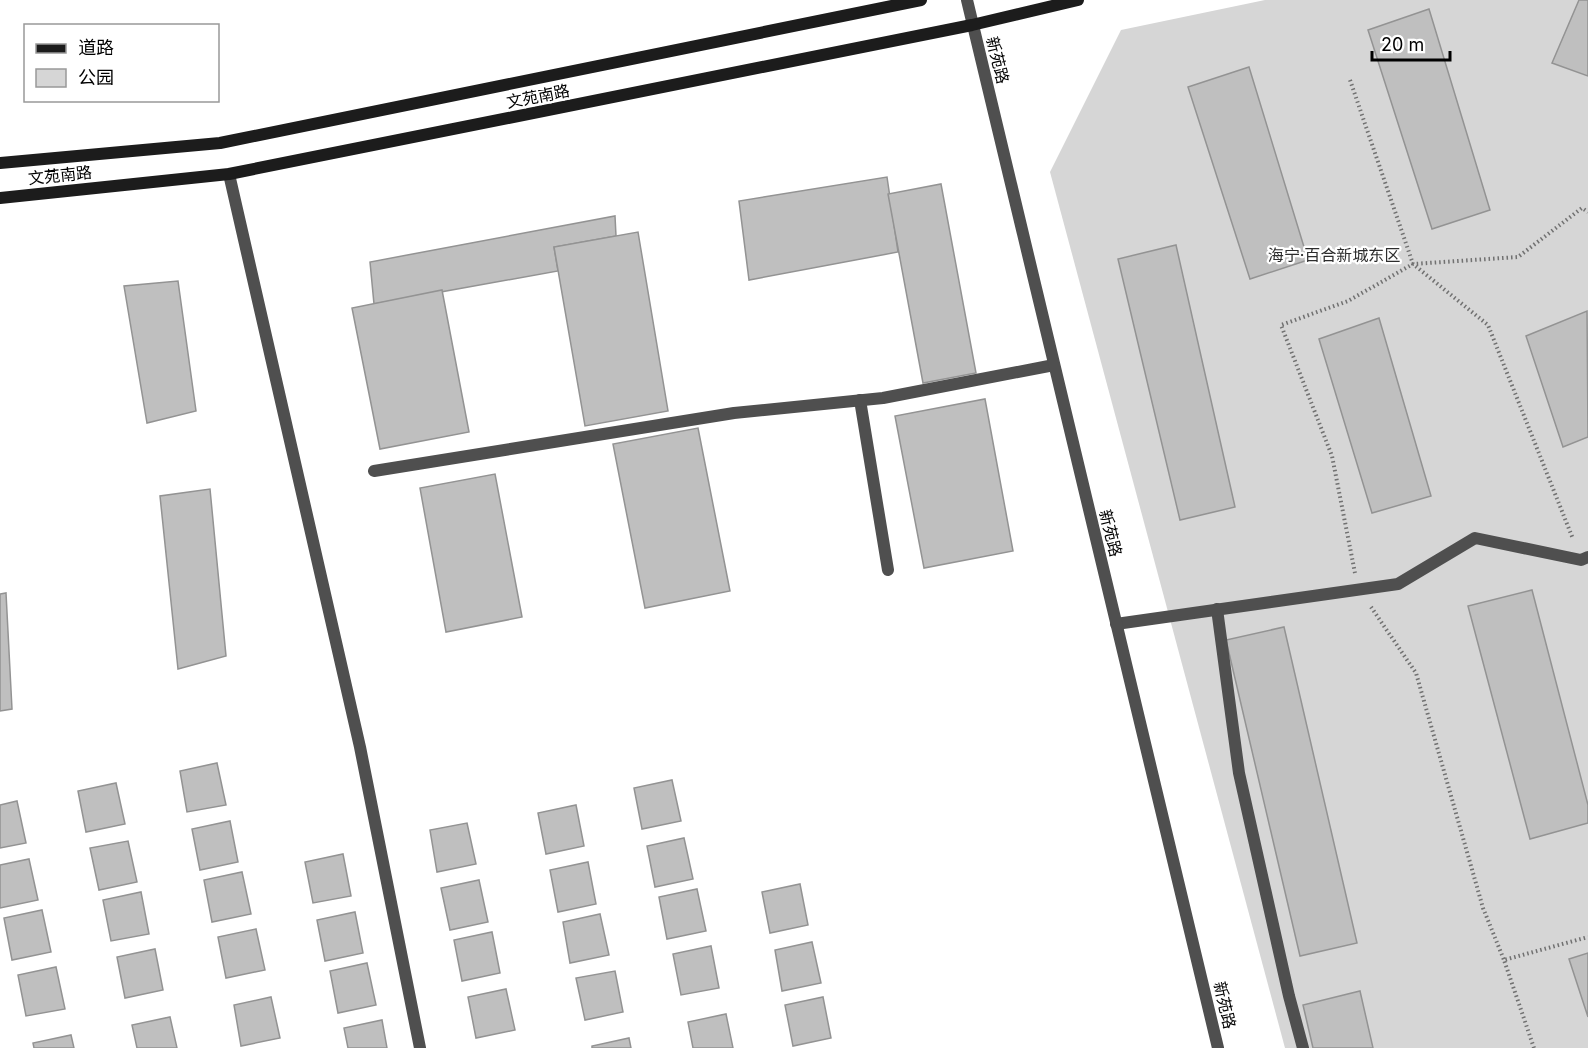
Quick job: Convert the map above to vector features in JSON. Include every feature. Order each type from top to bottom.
[{"type":"main road","name":"文苑南路","points":[[0,163],[220,143],[921,0]]},
{"type":"main road","name":"文苑南路","points":[[0,198],[229,174],[972,26],[1078,0]]},
{"type":"street","name":"新苑路","points":[[967,0],[1216,1048]]},
{"type":"street","points":[[229,174],[360,747],[420,1048]]},
{"type":"street","points":[[374,471],[734,413],[882,398],[1054,365]]},
{"type":"street","points":[[860,400],[888,570]]},
{"type":"street","points":[[1116,624],[1398,584],[1475,538],[1584,558]]},
{"type":"street","points":[[1217,609],[1239,773],[1289,996],[1303,1048]]},
{"type":"path","points":[[1350,80],[1413,264],[1488,325],[1584,558]]},
{"type":"path","points":[[1534,1048],[1504,960],[1483,908],[1416,673],[1358,589],[1332,456],[1281,325],[1348,301],[1413,264],[1518,257],[1582,208],[1588,212]]},
{"type":"path","points":[[1504,960],[1588,937]]},
{"type":"green space","name":"海宁·百合新城东区","points":[[1265,0],[1588,0],[1588,1048],[1285,1048],[1050,172],[1121,30]]},
{"type":"building","points":[[1579,0],[1588,0],[1588,76],[1552,63]]},
{"type":"building","points":[[1429,9],[1490,210],[1432,229],[1368,30]]},
{"type":"building","points":[[1249,67],[1308,260],[1250,279],[1188,87]]},
{"type":"building","points":[[887,177],[898,252],[749,280],[739,201]]},
{"type":"building","points":[[941,184],[976,373],[923,383],[888,194]]},
{"type":"building","points":[[615,216],[616,236],[554,247],[558,271],[374,304],[370,262]]},
{"type":"building","points":[[638,232],[668,411],[585,426],[554,247]]},
{"type":"building","points":[[1176,245],[1235,507],[1180,520],[1118,259]]},
{"type":"building","points":[[178,281],[196,411],[147,423],[124,286]]},
{"type":"building","points":[[442,290],[469,432],[380,449],[352,308]]},
{"type":"building","points":[[1587,311],[1588,437],[1563,447],[1526,336]]},
{"type":"building","points":[[1379,318],[1431,496],[1372,513],[1319,339]]},
{"type":"building","points":[[985,399],[1013,551],[924,568],[895,416]]},
{"type":"building","points":[[698,428],[730,591],[645,608],[613,444]]},
{"type":"building","points":[[495,474],[522,617],[446,632],[420,488]]},
{"type":"building","points":[[210,489],[226,656],[178,669],[160,496]]},
{"type":"building","points":[[1532,590],[1588,805],[1588,823],[1530,839],[1468,606]]},
{"type":"building","points":[[6,593],[12,709],[0,711],[0,594]]},
{"type":"building","points":[[1284,627],[1357,943],[1300,956],[1226,640]]},
{"type":"building","points":[[217,763],[226,805],[187,812],[180,771]]},
{"type":"building","points":[[672,780],[681,821],[642,829],[634,788]]},
{"type":"building","points":[[116,783],[125,824],[86,832],[78,791]]},
{"type":"building","points":[[17,801],[26,843],[0,848],[0,805]]},
{"type":"building","points":[[576,805],[584,846],[546,854],[538,813]]},
{"type":"building","points":[[230,821],[238,862],[200,870],[192,829]]},
{"type":"building","points":[[467,823],[476,864],[437,872],[430,830]]},
{"type":"building","points":[[684,838],[693,879],[655,887],[647,846]]},
{"type":"building","points":[[128,841],[137,882],[99,890],[90,848]]},
{"type":"building","points":[[343,854],[351,896],[313,903],[305,862]]},
{"type":"building","points":[[29,859],[38,900],[0,908],[0,865]]},
{"type":"building","points":[[588,862],[596,904],[558,912],[550,870]]},
{"type":"building","points":[[242,872],[251,914],[212,922],[204,880]]},
{"type":"building","points":[[479,880],[488,922],[450,930],[441,888]]},
{"type":"building","points":[[800,884],[808,925],[770,933],[762,892]]},
{"type":"building","points":[[697,889],[706,931],[667,939],[659,897]]},
{"type":"building","points":[[141,892],[149,934],[111,941],[103,900]]},
{"type":"building","points":[[42,910],[51,952],[12,960],[4,918]]},
{"type":"building","points":[[355,912],[363,953],[325,961],[317,920]]},
{"type":"building","points":[[600,914],[609,955],[570,963],[563,922]]},
{"type":"building","points":[[256,929],[265,970],[226,978],[218,937]]},
{"type":"building","points":[[492,932],[500,973],[462,981],[454,940]]},
{"type":"building","points":[[812,942],[821,983],[782,991],[775,950]]},
{"type":"building","points":[[711,946],[719,988],[681,995],[673,954]]},
{"type":"building","points":[[155,949],[163,990],[125,998],[117,957]]},
{"type":"building","points":[[1588,953],[1588,1017],[1569,959]]},
{"type":"building","points":[[367,963],[376,1005],[338,1013],[330,971]]},
{"type":"building","points":[[56,967],[65,1009],[26,1016],[18,975]]},
{"type":"building","points":[[615,971],[623,1012],[585,1020],[576,978]]},
{"type":"building","points":[[506,989],[515,1030],[476,1038],[468,997]]},
{"type":"building","points":[[1360,991],[1373,1048],[1313,1048],[1303,1005]]},
{"type":"building","points":[[271,997],[280,1038],[241,1046],[234,1005]]},
{"type":"building","points":[[823,997],[831,1038],[793,1046],[785,1005]]},
{"type":"building","points":[[726,1014],[733,1048],[693,1048],[688,1022]]},
{"type":"building","points":[[170,1017],[177,1048],[137,1048],[132,1025]]},
{"type":"building","points":[[382,1020],[387,1048],[348,1048],[344,1028]]},
{"type":"building","points":[[71,1035],[74,1048],[34,1048],[33,1043]]},
{"type":"building","points":[[629,1038],[631,1048],[592,1048],[592,1046]]}]
